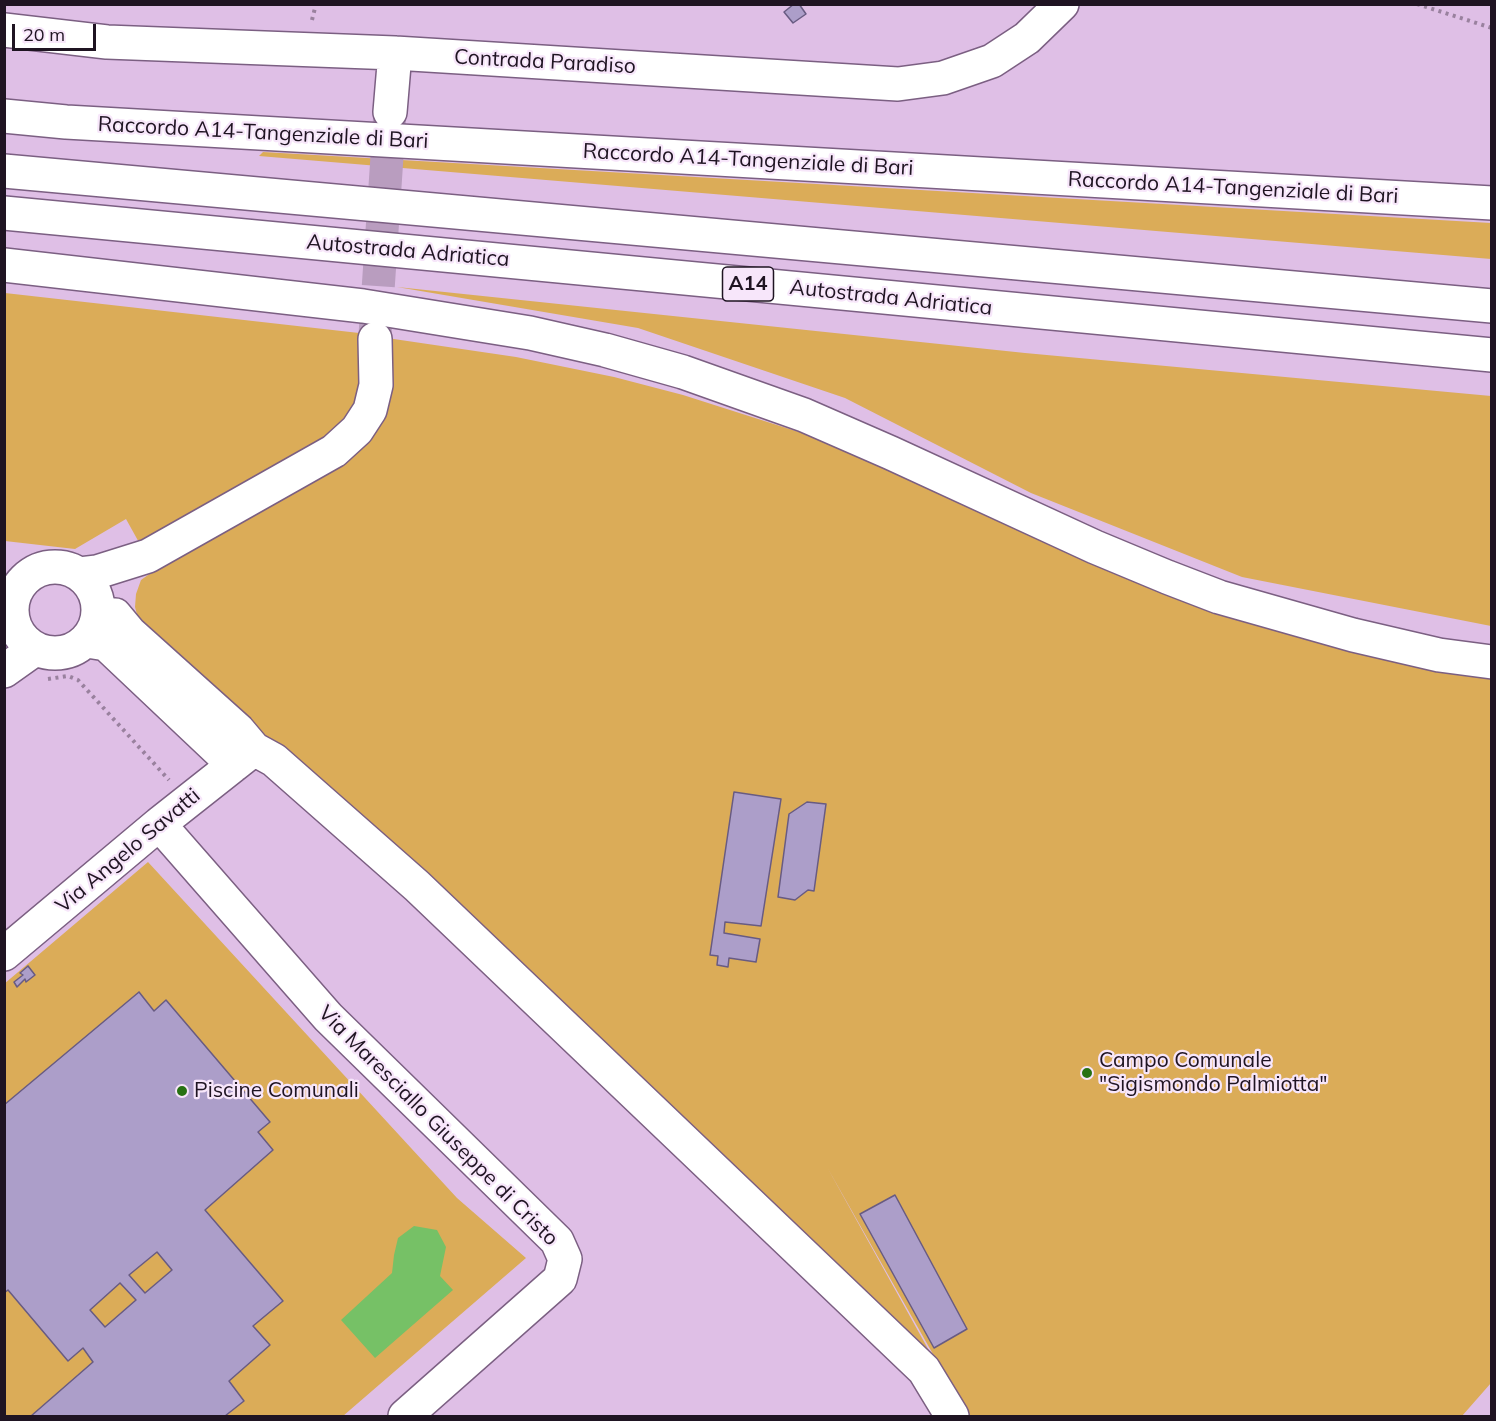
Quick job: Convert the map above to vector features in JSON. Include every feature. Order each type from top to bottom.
[{"type":"main road","name":"Contrada Paradiso","points":[[4,30],[107,42],[395,53],[898,84],[943,78],[992,61],[1027,38],[1062,4]]},
{"type":"main road","points":[[390,112],[395,53]]},
{"type":"main road","points":[[4,106],[66,122]]},
{"type":"main road","name":"Raccordo A14-Tangenziale di Bari","points":[[4,116],[66,122],[1491,203]]},
{"type":"main road","name":"Autostrada Adriatica","points":[[4,171],[1491,306]]},
{"type":"main road","name":"Autostrada Adriatica","points":[[4,213],[1491,355]]},
{"type":"main road","points":[[4,265],[363,306],[530,333],[605,350],[683,372],[804,416],[891,453],[1095,547],[1219,597],[1353,635],[1439,655],[1491,662]]},
{"type":"main road","points":[[80,574],[105,570],[148,556],[333,451],[357,430],[370,410],[376,385],[375,339]]},
{"type":"main road","points":[[41,569],[20,585],[8,606],[18,633],[26,642],[35,649],[49,654],[63,653],[75,649],[148,556]]},
{"type":"main road","points":[[4,567],[67,568],[80,574],[96,593],[99,604],[92,628]]},
{"type":"main road","points":[[92,628],[115,615],[130,633],[238,730],[244,757],[274,760],[417,886],[916,1361],[924,1370],[951,1416]]},
{"type":"main road","points":[[4,671],[35,649]]},
{"type":"main road","name":"Via Angelo Savatti","points":[[4,954],[188,800],[244,757]]},
{"type":"main road","name":"Via Maresciallo Giuseppe di Cristo","points":[[159,824],[328,1017],[557,1241],[565,1259],[560,1279],[405,1416]]},
{"type":"path","points":[[1417,4],[1491,28]]},
{"type":"path","points":[[43,681],[68,676],[78,680],[188,800]]},
{"type":"shaded area","points":[[263,152],[1491,223],[1491,259],[259,156]]},
{"type":"shaded area","points":[[397,287],[1025,353],[1491,396],[1491,626],[1242,577],[1031,493],[845,398],[638,328]]},
{"type":"shaded area","points":[[5,293],[368,334],[355,409],[328,439],[141,546],[126,519],[75,549],[5,541]]},
{"type":"shaded area","points":[[387,338],[516,357],[614,377],[683,395],[802,433],[906,475],[1491,674],[1491,1383],[1462,1416],[968,1416],[827,1167],[937,1365],[139,622],[135,607],[136,594],[141,580],[334,465]]},
{"type":"shaded area","name":"Piscine Comunali","points":[[148,862],[457,1198],[526,1258],[343,1416],[5,1416],[4,984]]},
{"type":"shaded area","points":[[414,1226],[437,1230],[446,1247],[440,1276],[453,1290],[375,1358],[341,1320],[392,1273],[398,1238]]},
{"type":"building","points":[[794,4],[799,4],[806,14],[793,23],[784,12]]},
{"type":"building","points":[[734,792],[781,799],[761,926],[725,922],[724,933],[760,939],[756,962],[729,958],[728,967],[717,965],[718,956],[710,955]]},
{"type":"building","points":[[807,802],[826,804],[814,891],[808,890],[795,900],[778,897],[789,814]]},
{"type":"building","points":[[28,966],[35,975],[26,982],[25,979],[17,987],[14,982],[23,975],[20,973]]},
{"type":"building","points":[[139,992],[154,1011],[166,1000],[270,1122],[258,1132],[273,1150],[205,1210],[283,1301],[253,1326],[270,1345],[229,1381],[244,1401],[225,1416],[31,1416],[93,1362],[83,1348],[68,1361],[8,1290],[4,1293],[4,1105]],"holes":[[[157,1252],[172,1270],[145,1293],[129,1275]],[[120,1283],[136,1300],[105,1327],[90,1310]]]},
{"type":"building","points":[[895,1195],[967,1329],[934,1348],[860,1214]]},
{"type":"tunnel","points":[[375,335],[390,112]]},
{"type":"place","name":"Campo Comunale \"Sigismondo Palmiotta\"","points":[[1087,1073]]},
{"type":"place","name":"Piscine Comunali","points":[[182,1091]]}]
